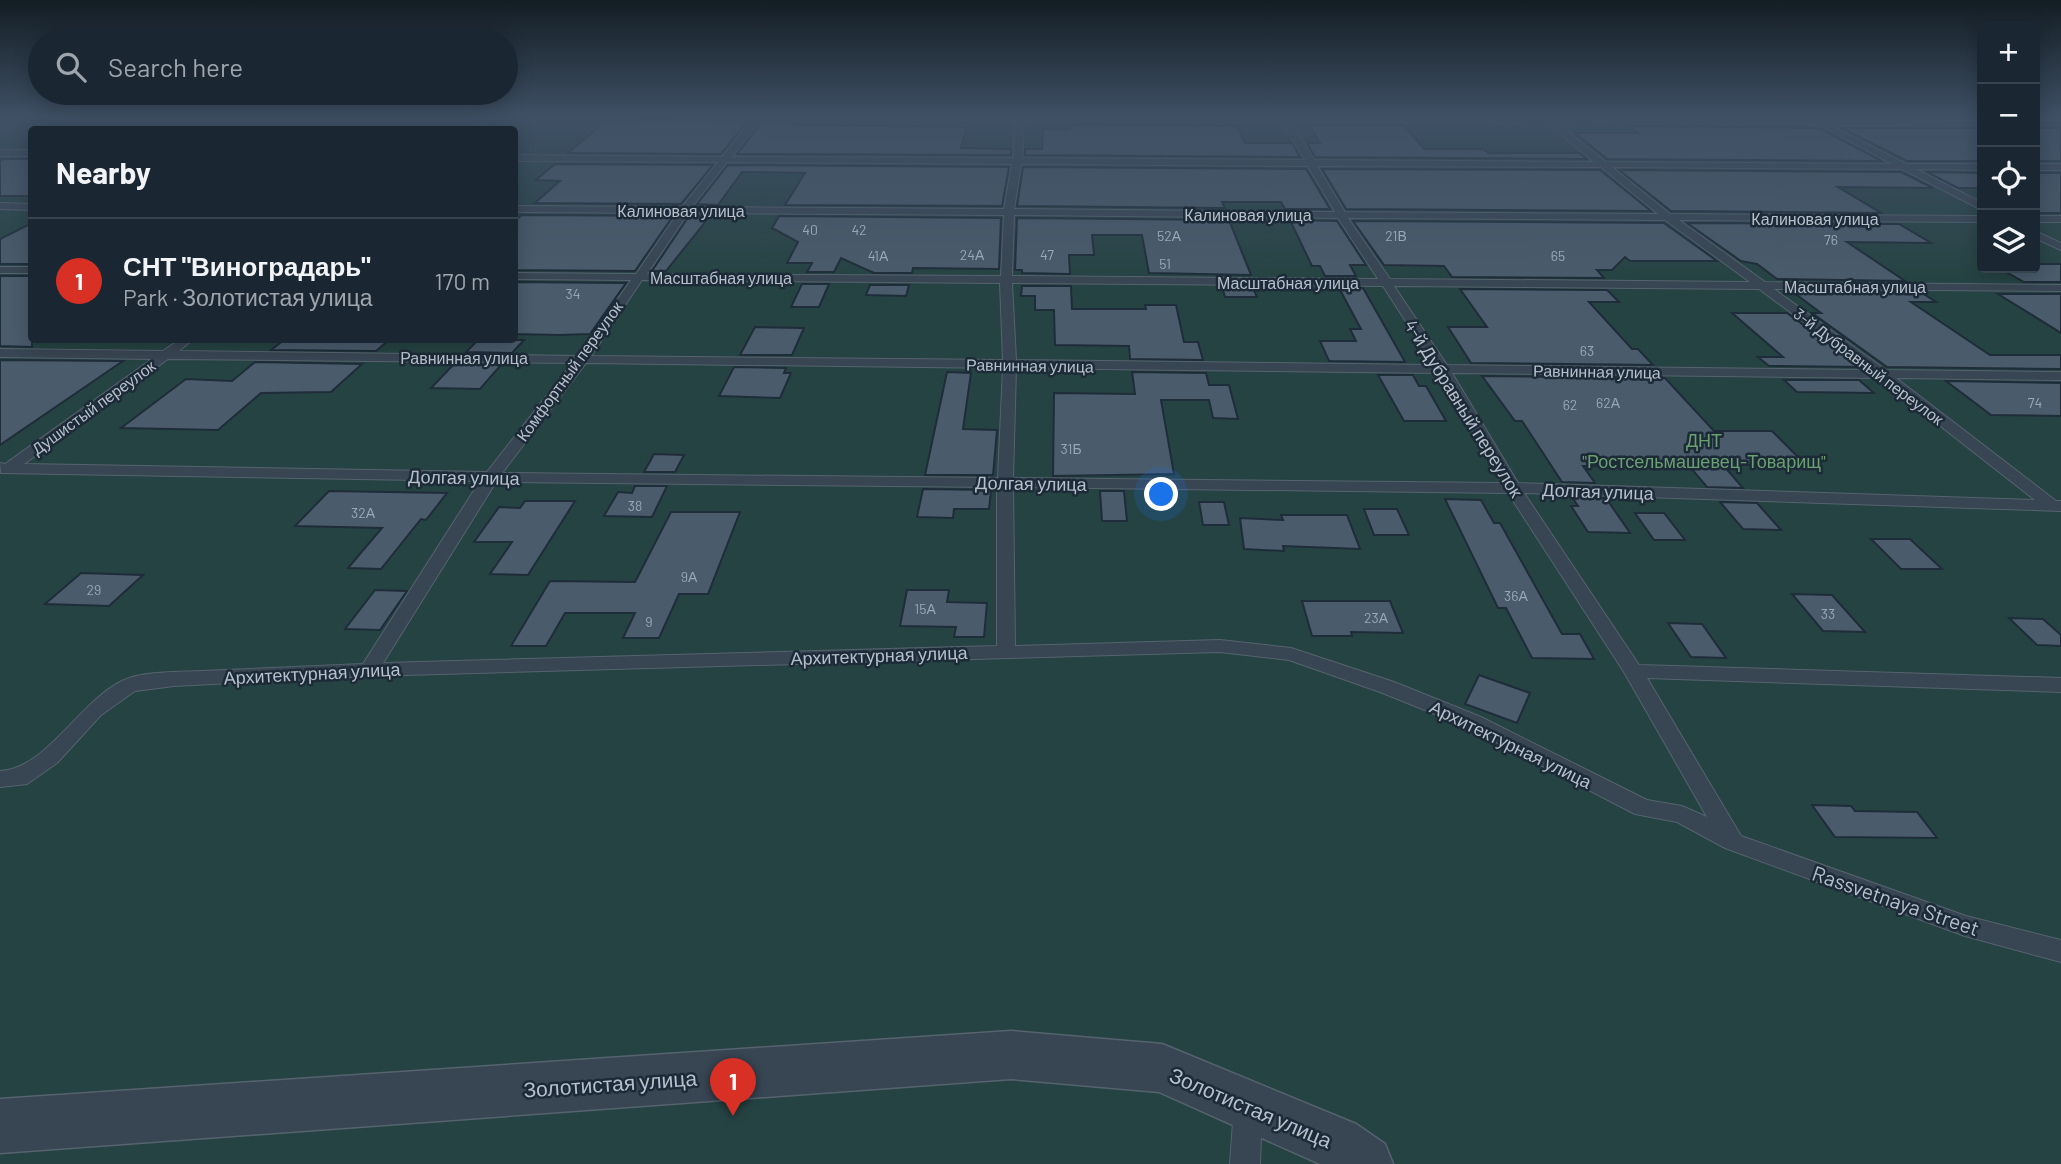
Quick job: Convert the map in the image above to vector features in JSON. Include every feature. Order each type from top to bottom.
[{"type":"street","name":"Золотистая улица","points":[[0,1125],[1011,1055],[1162,1068],[1337,1143],[1365,1164]]},
{"type":"lane","name":"Комфортный переулок","points":[[369,670],[491,477],[583,358],[637,277],[716,170]]},
{"type":"lane","points":[[1006,652],[1005,483],[1010,365],[1006,280],[1009,212],[1016,170]]},
{"type":"lane","name":"4-й Дубравный переулок","points":[[1315,170],[1384,282],[1443,369],[1513,488],[1633,671],[1733,842]]},
{"type":"lane","name":"3-й Дубравный переулок","points":[[1610,170],[2058,508]]},
{"type":"lane","points":[[1911,170],[1977,204]]},
{"type":"lane","points":[[0,206],[28,206]]},
{"type":"lane","name":"Калиновая улица","points":[[518,209],[1977,219]]},
{"type":"lane","points":[[2040,219],[2061,219]]},
{"type":"lane","points":[[2040,236],[2061,247]]},
{"type":"lane","points":[[0,270],[28,270]]},
{"type":"lane","name":"Масштабная улица","points":[[518,276],[2061,288]]},
{"type":"lane","name":"Душистый переулок","points":[[2,470],[182,343]]},
{"type":"lane","name":"Равнинная улица","points":[[0,353],[2061,376]]},
{"type":"lane","name":"Долгая улица","points":[[2,470],[1513,488],[2058,508]]},
{"type":"lane","name":"Архитектурная улица","points":[[10,779],[50,758],[94,710],[130,685],[174,679],[369,670],[1220,646],[1291,654],[1387,687],[1474,722],[1643,808],[1682,814],[1733,842]]},
{"type":"lane","points":[[1633,671],[2061,685]]},
{"type":"lane","name":"Rassvetnaya Street","points":[[1733,842],[1965,926],[2061,951]]},
{"type":"lane","points":[[1245,1164],[1248,1105]]},
{"type":"green space","name":"ДНТ \"Ростсельмашевец-Товарищ\"","points":[[0,170],[28,170],[28,343],[518,343],[518,170],[1977,170],[1977,273],[2040,273],[2040,170],[2061,170],[2061,1164],[0,1164]]},
{"type":"building","points":[[0,170],[28,170],[28,196],[0,196]]},
{"type":"building","points":[[547,170],[709,170],[681,204],[535,203],[560,181],[536,180]]},
{"type":"building","points":[[724,170],[1008,170],[1002,206],[785,205],[805,173],[742,172],[718,205],[697,204]]},
{"type":"building","points":[[1022,170],[1307,170],[1330,209],[1285,209],[1281,202],[1222,202],[1225,208],[1017,206]]},
{"type":"building","points":[[1323,170],[1600,170],[1651,211],[1346,209]]},
{"type":"building","points":[[1619,170],[1901,172],[1933,188],[1838,187],[1881,213],[1671,211]]},
{"type":"building","points":[[1927,172],[1977,173],[1977,188],[1958,188]]},
{"type":"building","points":[[2040,173],[2061,173],[2061,213],[2040,213]]},
{"type":"building","points":[[522,215],[673,216],[635,271],[518,270],[518,218]]},
{"type":"building","points":[[689,216],[710,216],[666,271],[652,271]]},
{"type":"building","points":[[779,216],[1001,218],[999,269],[913,268],[912,273],[874,273],[841,258],[834,272],[807,272],[812,263],[787,263],[798,242],[772,228]]},
{"type":"building","points":[[1017,218],[1229,220],[1251,275],[1149,273],[1142,235],[1092,235],[1094,255],[1069,255],[1070,274],[1022,273],[1022,270],[1015,270]]},
{"type":"building","points":[[1290,220],[1337,221],[1366,265],[1350,265],[1356,276],[1325,276],[1320,266],[1312,266]]},
{"type":"building","points":[[1353,221],[1664,223],[1717,261],[1630,261],[1625,257],[1612,270],[1597,270],[1604,278],[1452,277],[1444,266],[1384,265]]},
{"type":"building","points":[[1687,223],[1899,224],[1931,243],[1847,242],[1905,281],[1777,279],[1757,264],[1741,261]]},
{"type":"building","points":[[28,225],[28,264],[0,264],[0,239]]},
{"type":"building","points":[[2040,264],[2061,264],[2061,282],[2024,282],[2008,273],[2040,273]]},
{"type":"building","points":[[0,276],[28,276],[28,343],[32,343],[32,347],[0,346]]},
{"type":"building","points":[[518,282],[626,283],[590,334],[518,334]]},
{"type":"building","points":[[802,284],[829,284],[819,307],[791,307]]},
{"type":"building","points":[[870,285],[909,285],[906,296],[866,295]]},
{"type":"building","points":[[1022,286],[1071,286],[1072,309],[1146,309],[1145,305],[1176,305],[1184,342],[1198,342],[1203,360],[1130,359],[1129,346],[1055,345],[1054,310],[1035,310],[1035,296],[1021,296]]},
{"type":"building","points":[[1222,287],[1253,288],[1257,297],[1225,297]]},
{"type":"building","points":[[1339,288],[1363,288],[1405,362],[1329,361],[1320,341],[1356,341],[1350,329],[1361,329]]},
{"type":"building","points":[[1460,289],[1607,290],[1619,302],[1589,302],[1632,349],[1638,349],[1653,365],[1471,363],[1448,327],[1487,327]]},
{"type":"building","points":[[1793,292],[1922,293],[1936,302],[1911,302],[1990,355],[2061,355],[2061,369],[1887,367],[1812,313],[1821,313]]},
{"type":"building","points":[[1998,294],[2061,294],[2061,333]]},
{"type":"building","points":[[1732,313],[1787,313],[1861,367],[1769,366],[1758,357],[1783,357]]},
{"type":"building","points":[[755,327],[804,328],[792,355],[740,355]]},
{"type":"building","points":[[518,340],[524,340],[512,353],[466,352],[475,343],[518,343]]},
{"type":"building","points":[[280,343],[385,343],[376,351],[271,350]]},
{"type":"building","points":[[0,360],[123,361],[0,445]]},
{"type":"building","points":[[255,362],[362,364],[331,392],[261,393],[218,430],[121,428],[186,379],[232,381]]},
{"type":"building","points":[[454,364],[501,365],[480,389],[431,388]]},
{"type":"building","points":[[734,367],[786,368],[784,373],[791,373],[780,398],[719,396]]},
{"type":"building","points":[[947,372],[971,373],[963,429],[997,430],[993,475],[925,475]]},
{"type":"building","points":[[1132,372],[1206,373],[1209,385],[1229,385],[1238,419],[1213,418],[1209,400],[1161,400],[1174,474],[1053,476],[1054,393],[1135,394]]},
{"type":"building","points":[[1378,375],[1413,375],[1419,386],[1426,386],[1446,421],[1404,421]]},
{"type":"building","points":[[1482,376],[1665,378],[1714,431],[1772,431],[1806,465],[1723,465],[1743,488],[1707,487],[1690,467],[1583,466],[1595,483],[1562,482],[1522,421],[1515,421]]},
{"type":"building","points":[[1784,380],[1859,380],[1874,393],[1797,392]]},
{"type":"building","points":[[1946,381],[2061,383],[2061,416],[1991,415]]},
{"type":"building","points":[[654,454],[684,455],[675,472],[644,472]]},
{"type":"building","points":[[635,486],[667,486],[652,517],[604,516],[618,492],[632,493]]},
{"type":"building","points":[[923,489],[991,490],[989,509],[954,509],[953,518],[917,517]]},
{"type":"building","points":[[329,491],[447,493],[426,520],[421,519],[381,569],[348,568],[382,528],[295,526]]},
{"type":"building","points":[[1100,491],[1124,491],[1127,521],[1102,521]]},
{"type":"building","points":[[1572,497],[1606,498],[1630,533],[1588,532],[1571,506],[1578,506]]},
{"type":"building","points":[[1445,499],[1481,500],[1494,523],[1500,523],[1562,634],[1580,634],[1594,659],[1532,658],[1506,608],[1498,608]]},
{"type":"building","points":[[525,501],[575,501],[528,575],[490,574],[512,542],[474,542],[499,507],[520,508]]},
{"type":"building","points":[[1199,502],[1224,502],[1229,525],[1203,525]]},
{"type":"building","points":[[1720,502],[1757,503],[1781,530],[1743,529]]},
{"type":"building","points":[[1364,509],[1397,509],[1409,535],[1374,535]]},
{"type":"building","points":[[671,512],[740,512],[708,594],[679,594],[659,638],[623,638],[635,613],[565,613],[546,646],[511,646],[550,581],[635,582]]},
{"type":"building","points":[[1635,513],[1664,513],[1685,540],[1654,540]]},
{"type":"building","points":[[1281,515],[1347,515],[1360,549],[1283,546],[1284,551],[1244,549],[1240,518],[1283,520]]},
{"type":"building","points":[[1871,539],[1910,539],[1942,569],[1901,569]]},
{"type":"building","points":[[81,573],[143,575],[109,606],[45,604]]},
{"type":"building","points":[[375,590],[407,591],[380,630],[345,629]]},
{"type":"building","points":[[907,590],[949,590],[947,602],[987,603],[984,637],[954,637],[956,627],[900,626]]},
{"type":"building","points":[[1792,594],[1832,595],[1865,632],[1823,631]]},
{"type":"building","points":[[1302,601],[1390,601],[1403,633],[1351,632],[1352,636],[1312,636]]},
{"type":"building","points":[[2009,618],[2043,619],[2061,635],[2061,646],[2037,645]]},
{"type":"building","points":[[1668,623],[1702,624],[1726,658],[1691,657]]},
{"type":"building","points":[[1479,675],[1530,693],[1517,723],[1465,704]]},
{"type":"building","points":[[1812,805],[1851,806],[1855,811],[1917,812],[1937,838],[1835,837]]},
{"type":"place","name":"СНТ \"Виноградарь\"","points":[[733,1116]]}]
